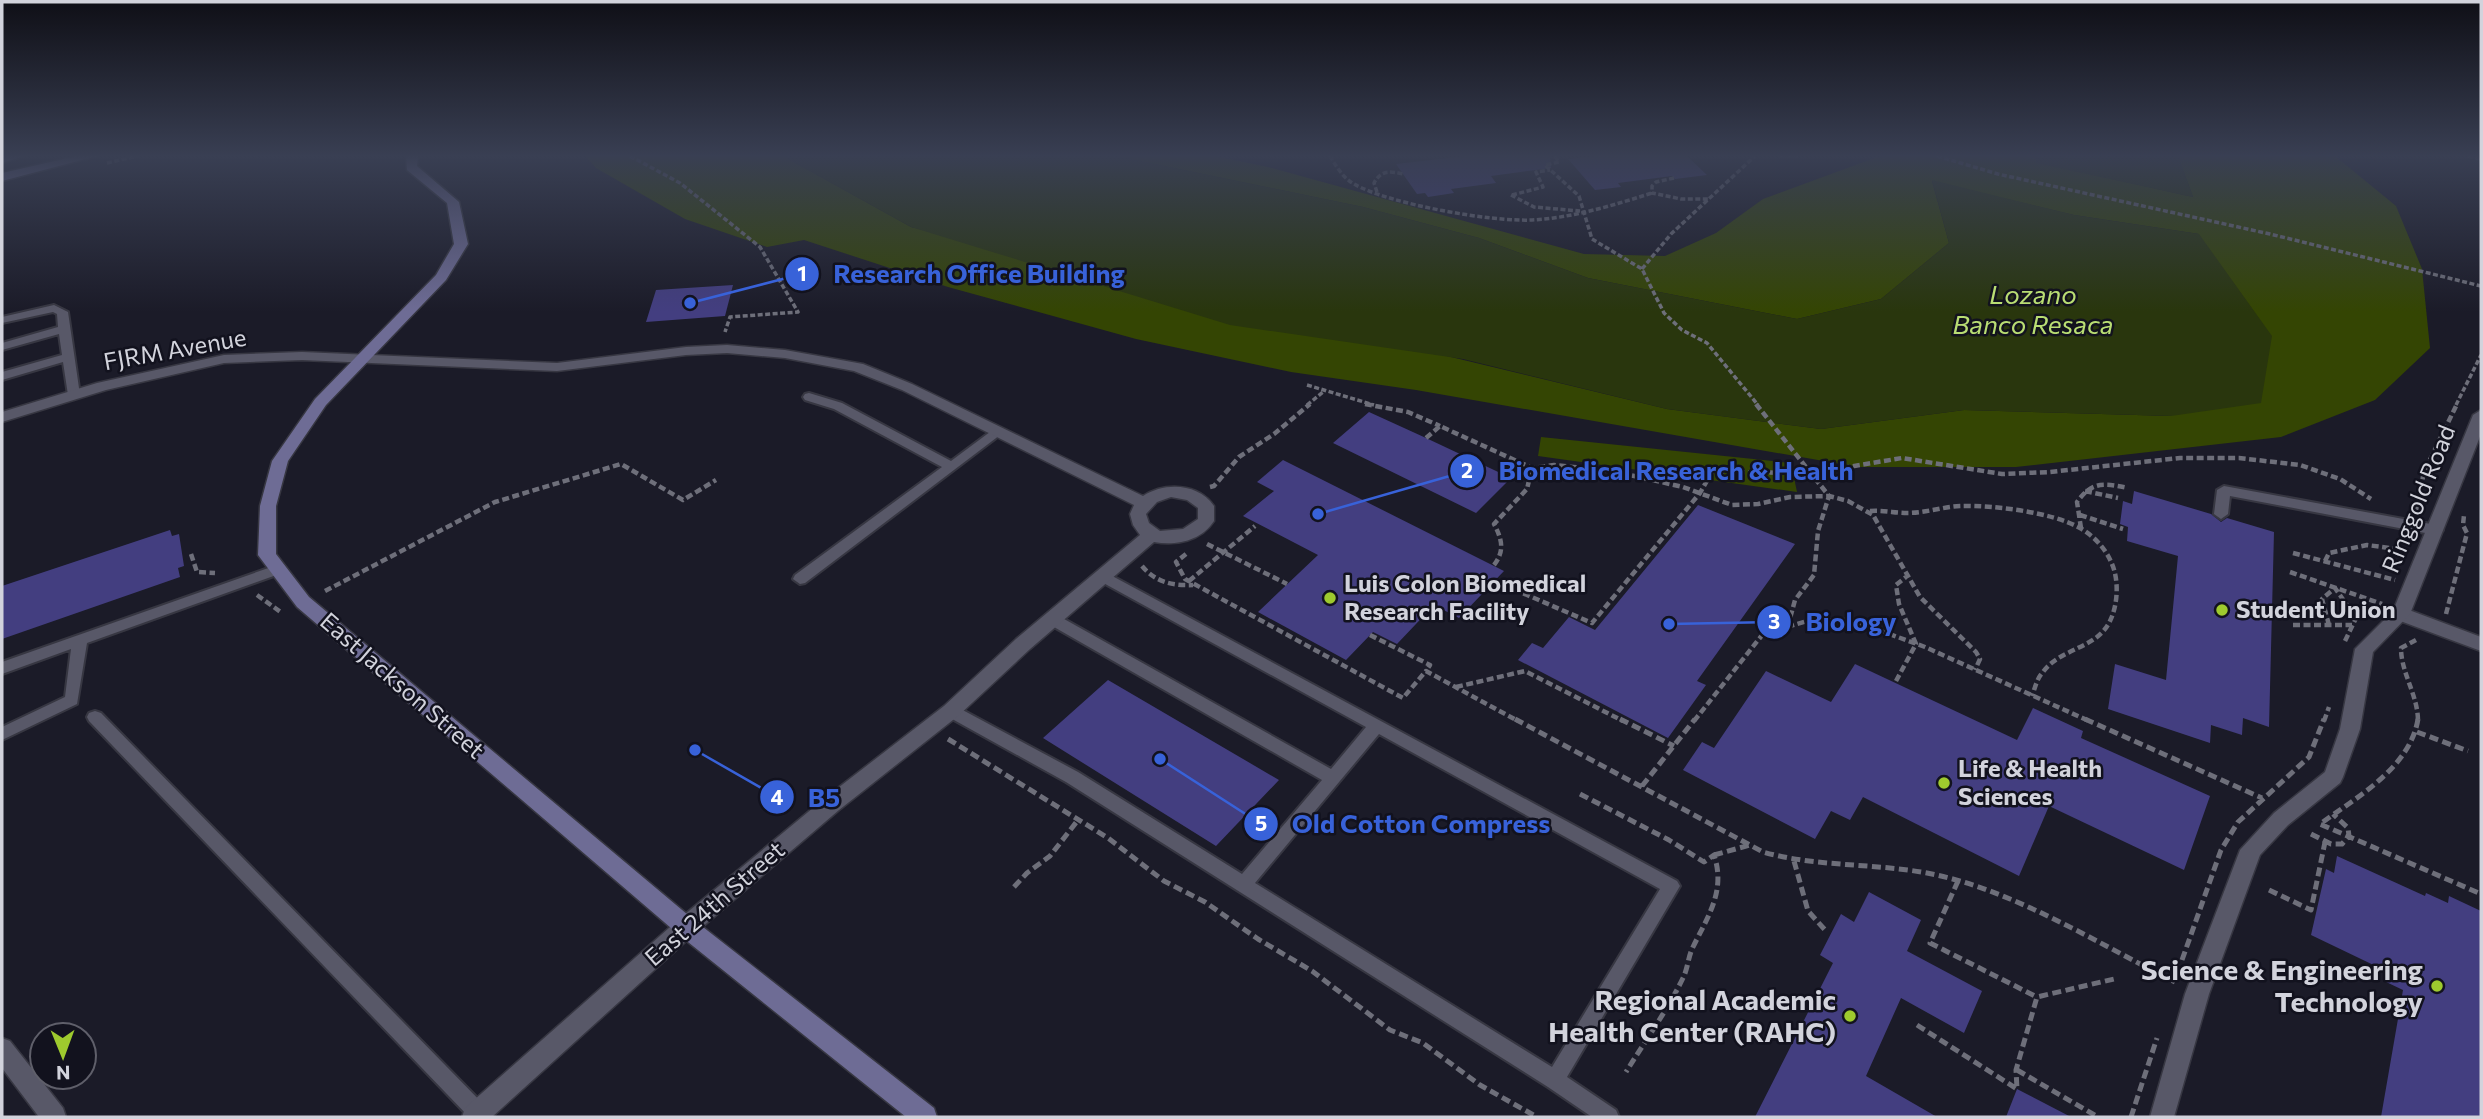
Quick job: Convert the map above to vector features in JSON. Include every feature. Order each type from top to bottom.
[{"type":"main road","name":"East Jackson Street","points":[[454,208],[461,244],[441,277],[320,402],[279,461],[268,506],[267,555],[303,602],[686,927],[925,1117]]},
{"type":"street","name":"FJRM Avenue","points":[[2,416],[102,386],[224,359],[302,356],[535,367],[727,349],[785,354],[858,367],[907,387],[1144,503]]},
{"type":"street","name":"Ringgold Road","points":[[2162,1117],[2197,994],[2251,850],[2281,819],[2333,777],[2350,729],[2364,649],[2436,530],[2481,415]]},
{"type":"street","points":[[1182,493],[1200,500],[1208,513],[1202,528],[1173,539],[1152,534],[1138,520],[1144,503],[1161,494],[1182,493]]},
{"type":"street","name":"East 24th Street","points":[[478,1116],[686,927],[832,804],[951,711],[1052,619],[1152,534]]},
{"type":"street","points":[[2390,605],[2481,644]]},
{"type":"street","points":[[2,1049],[54,1117]]},
{"type":"lane","points":[[2,320],[54,308],[62,312],[74,395]]},
{"type":"lane","points":[[2,347],[64,329]]},
{"type":"lane","points":[[2,376],[69,357]]},
{"type":"lane","points":[[809,397],[838,406],[950,466]]},
{"type":"lane","points":[[800,579],[998,432]]},
{"type":"lane","points":[[2221,514],[2224,490],[2436,530]]},
{"type":"lane","points":[[2,668],[277,570]]},
{"type":"lane","points":[[1103,576],[1671,886],[1555,1080]]},
{"type":"lane","points":[[1052,619],[1333,778]]},
{"type":"lane","points":[[2,734],[72,700],[80,640]]},
{"type":"lane","points":[[951,711],[1072,777],[1555,1080],[1609,1117]]},
{"type":"lane","points":[[95,717],[478,1116]]},
{"type":"lane","points":[[1244,885],[1377,725]]},
{"type":"path","points":[[712,208],[760,247],[798,312],[730,317],[725,332]]},
{"type":"path","points":[[1453,208],[1517,221],[1569,216],[1598,208]]},
{"type":"path","points":[[1556,208],[1584,212]]},
{"type":"path","points":[[1583,208],[1586,231],[1592,239],[1642,269],[1664,313],[1682,330],[1707,343],[1829,496]]},
{"type":"path","points":[[1642,269],[1665,239],[1700,208]]},
{"type":"path","points":[[2155,208],[2481,286]]},
{"type":"path","points":[[2403,560],[2424,472],[2481,355]]},
{"type":"path","points":[[1307,385],[1323,392],[1408,412],[1532,468],[1553,466],[1612,471],[1700,493],[1732,505],[1758,504],[1790,497],[1829,496],[1852,500],[1869,511],[1883,526],[1906,577],[1926,603],[1976,652],[1980,659],[1975,670]]},
{"type":"path","points":[[1202,489],[1214,486],[1238,457],[1274,434],[1323,392]]},
{"type":"path","points":[[1426,438],[1440,426]]},
{"type":"path","points":[[1504,585],[1592,624],[1700,493],[1712,472],[1812,474],[1902,458],[2002,474],[2050,472],[2180,458],[2239,458],[2300,465],[2340,479],[2413,526]]},
{"type":"path","points":[[325,591],[495,502],[546,485],[621,464],[683,500],[716,480]]},
{"type":"path","points":[[1494,565],[1501,558],[1504,542],[1494,524],[1527,489],[1532,468]]},
{"type":"path","points":[[2081,528],[2077,502],[2084,491],[2099,482],[2128,488]]},
{"type":"path","points":[[2084,491],[2118,498]]},
{"type":"path","points":[[1788,627],[1795,600],[1814,575],[1818,531],[1829,496]]},
{"type":"path","points":[[1869,511],[1881,509],[1905,513],[1945,506],[1972,506],[2064,522],[2081,528],[2112,561],[2117,577],[2114,607],[2108,625],[2080,650],[2060,658],[2043,672],[2032,696]]},
{"type":"path","points":[[2080,515],[2123,529]]},
{"type":"path","points":[[1189,581],[1255,526]]},
{"type":"path","points":[[2458,620],[2446,615],[2467,533]]},
{"type":"path","points":[[1203,542],[1287,584]]},
{"type":"path","points":[[2325,561],[2329,553],[2358,545],[2388,546],[2405,551]]},
{"type":"path","points":[[1182,548],[1190,549],[1175,562],[1189,581],[1403,698],[1430,665],[1370,635]]},
{"type":"path","points":[[2293,552],[2396,580]]},
{"type":"path","points":[[1141,563],[1148,573],[1163,581],[1176,586],[1196,585]]},
{"type":"path","points":[[2393,592],[2400,569]]},
{"type":"path","points":[[2290,572],[2390,605]]},
{"type":"path","points":[[1906,577],[1896,585],[1899,604],[1916,644]]},
{"type":"path","points":[[2335,588],[2356,618]]},
{"type":"path","points":[[2329,625],[2322,599],[2335,588]]},
{"type":"path","points":[[2343,648],[2346,634],[2356,618],[2390,605]]},
{"type":"path","points":[[1642,786],[1763,635],[1807,621],[1851,621],[1916,644],[2262,798]]},
{"type":"path","points":[[2294,625],[2352,625]]},
{"type":"path","points":[[2421,638],[2401,648],[2418,709],[2417,732],[2413,743],[2378,780],[2320,824],[2481,894]]},
{"type":"path","points":[[1895,681],[1916,644]]},
{"type":"path","points":[[1426,671],[1751,845],[1794,861],[1855,864],[1927,873],[1990,889],[2175,982]]},
{"type":"path","points":[[1456,687],[1472,682],[1485,683],[1525,671],[1674,746]]},
{"type":"path","points":[[2171,995],[2221,850],[2238,822],[2309,757],[2331,702]]},
{"type":"path","points":[[2417,732],[2468,751]]},
{"type":"path","points":[[951,740],[1108,838],[1164,881],[1205,902],[1329,982],[1390,1030],[1423,1043],[1480,1085],[1537,1117]]},
{"type":"path","points":[[2311,834],[2325,842],[2342,844],[2349,836],[2348,828],[2333,814]]},
{"type":"path","points":[[1014,887],[1027,873],[1050,856],[1079,820]]},
{"type":"path","points":[[2269,890],[2311,910],[2325,842]]},
{"type":"path","points":[[1714,855],[1751,845]]},
{"type":"path","points":[[1794,861],[1808,911],[1826,931]]},
{"type":"path","points":[[1958,881],[1930,943],[2037,997],[2114,979]]},
{"type":"path","points":[[1917,1025],[2017,1089],[2016,1070],[2037,997]]},
{"type":"path","points":[[2131,1117],[2159,1031]]},
{"type":"path","points":[[2016,1070],[2098,1117]]},
{"type":"shaded area","points":[[666,208],[877,208],[911,227],[1667,409],[1821,429],[1964,410],[2171,416],[2199,234],[2046,208],[2397,208],[2422,269],[2430,348],[2375,400],[2281,437],[2016,467],[1858,467],[1416,390],[1291,372],[1136,339],[948,287],[804,240],[767,247],[685,219]]},
{"type":"shaded area","points":[[1368,208],[1418,208],[1584,254],[1665,256],[1716,233],[1750,208],[1939,208],[1949,243],[1881,299],[1797,319],[1588,278],[1479,238]]},
{"type":"shaded area","points":[[1541,437],[1791,463],[1797,492],[1538,456]]},
{"type":"water","name":"Lozano Banco Resaca","points":[[877,208],[1368,208],[1479,238],[1588,278],[1797,319],[1881,299],[1949,243],[1940,208],[2046,208],[2074,215],[2199,234],[2272,336],[2261,403],[2171,416],[1964,410],[1821,429],[1667,409],[1463,359],[1230,325],[911,227]]},
{"type":"building","points":[[733,285],[725,316],[646,322],[656,290]]},
{"type":"building","points":[[1369,412],[1511,478],[1476,513],[1333,443]]},
{"type":"building","points":[[1283,460],[1504,571],[1459,618],[1434,605],[1397,644],[1373,632],[1346,660],[1258,612],[1318,555],[1243,516],[1274,491],[1257,482]]},
{"type":"building","name":"Student Union","points":[[2134,491],[2211,514],[2221,522],[2227,518],[2274,532],[2269,727],[2243,718],[2242,735],[2211,725],[2210,743],[2108,709],[2115,664],[2166,680],[2178,556],[2127,541],[2128,527],[2120,524],[2123,501],[2132,504]]},
{"type":"building","points":[[1698,505],[1795,544],[1697,681],[1706,685],[1668,738],[1518,660],[1532,643],[1543,648],[1569,617],[1595,630]]},
{"type":"building","points":[[170,530],[172,536],[179,534],[184,566],[178,568],[180,577],[2,639],[2,586]]},
{"type":"building","name":"Life & Health Sciences","points":[[1855,664],[2017,740],[2033,708],[2083,731],[2081,738],[2210,796],[2184,870],[2049,806],[2019,876],[1863,797],[1850,820],[1831,811],[1815,839],[1683,770],[1702,742],[1714,748],[1766,671],[1831,702]]},
{"type":"building","points":[[1108,680],[1279,780],[1216,846],[1043,738]]},
{"type":"building","name":"Science & Engineering Technology","points":[[2337,856],[2425,896],[2426,893],[2448,903],[2449,896],[2481,911],[2481,1117],[2381,1117],[2403,990],[2384,981],[2386,971],[2311,935],[2326,869],[2334,873]]},
{"type":"building","name":"Regional Academic Health Center (RAHC)","points":[[1869,892],[1921,920],[1907,951],[1982,991],[1964,1033],[1901,998],[1866,1076],[1937,1117],[1755,1117],[1833,963],[1820,955],[1841,914],[1854,922]]},
{"type":"building","points":[[2017,1089],[2071,1117],[2006,1117]]},
{"type":"place","name":"Research Office Building","points":[[690,303]]},
{"type":"place","name":"Biomedical Research & Health","points":[[1318,514]]},
{"type":"place","name":"Luis Colon Biomedical Research Facility","points":[[1330,598]]},
{"type":"place","name":"Student Union","points":[[2222,610]]},
{"type":"place","name":"Biology","points":[[1669,624]]},
{"type":"place","name":"B5","points":[[695,750]]},
{"type":"place","name":"Old Cotton Compress","points":[[1160,759]]},
{"type":"place","name":"Life & Health Sciences","points":[[1944,783]]},
{"type":"place","name":"Science & Engineering Technology","points":[[2437,986]]},
{"type":"place","name":"Regional Academic Health Center (RAHC)","points":[[1850,1016]]}]
